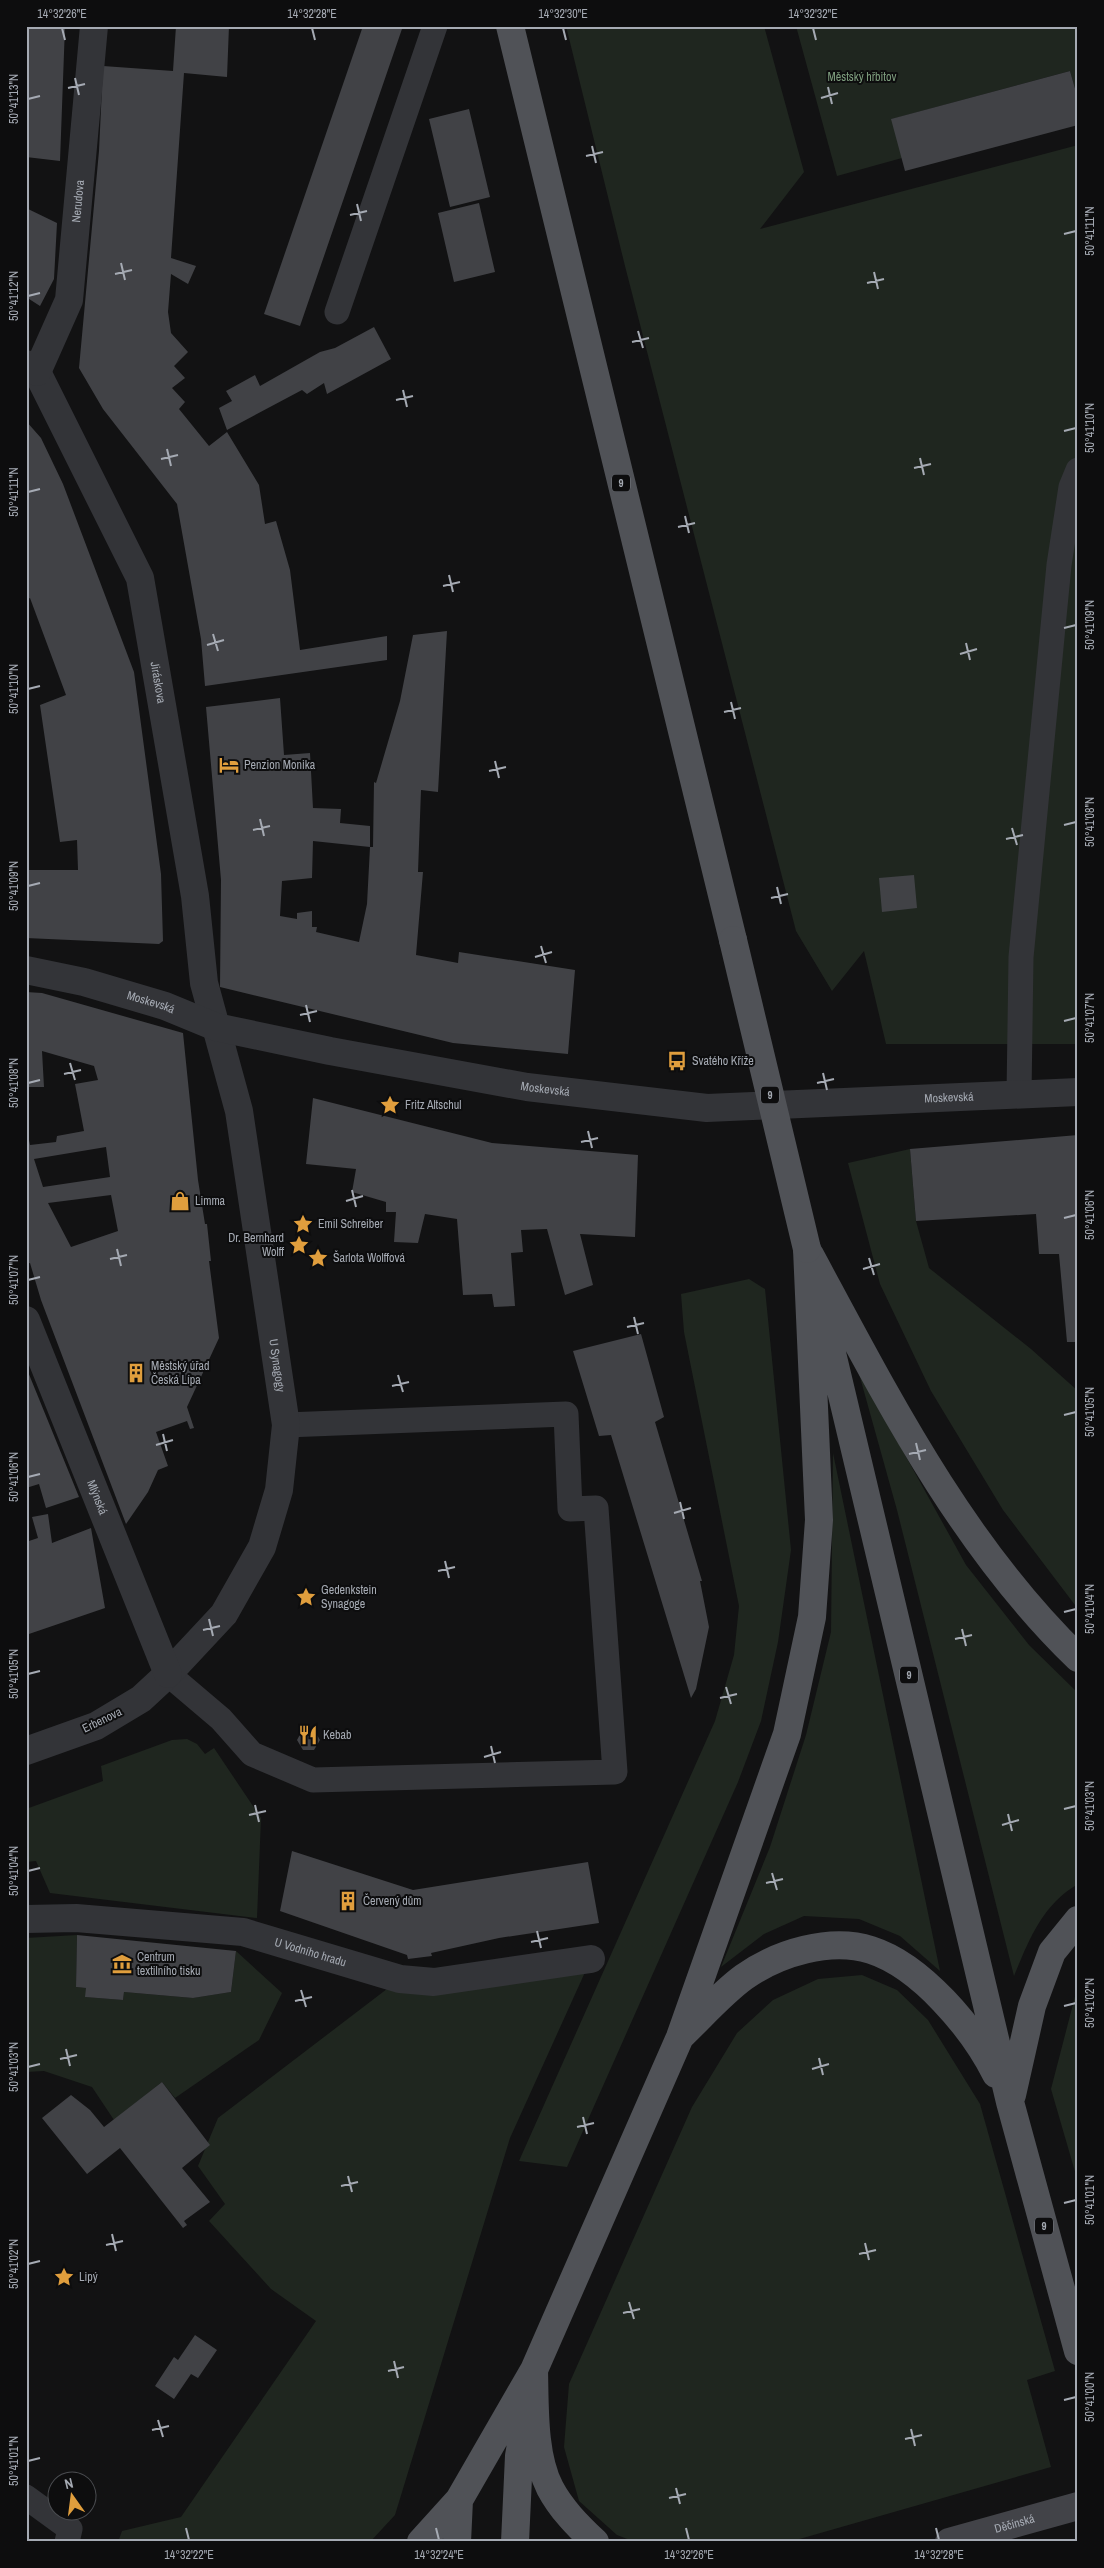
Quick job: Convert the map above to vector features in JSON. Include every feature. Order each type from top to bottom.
[{"type":"main road","name":"9","points":[[510,26],[733,940],[1010,2102],[1078,2351]]},
{"type":"main road","points":[[807,1249],[892,1409],[985,1552],[1061,1642],[1078,1658]]},
{"type":"main road","points":[[420,2542],[459,2500],[534,2370],[680,2037],[786,1734],[812,1616],[819,1520],[807,1249]]},
{"type":"main road","points":[[1010,2102],[1032,2006],[1052,1952],[1078,1920]]},
{"type":"main road","points":[[680,2037],[744,1977],[775,1960],[802,1951],[830,1946],[871,1950],[917,1976],[941,1998],[968,2030],[991,2064],[1010,2102]]},
{"type":"main road","points":[[515,2542],[519,2456],[534,2370]]},
{"type":"main road","points":[[534,2370],[536,2442],[550,2488],[573,2521],[595,2542]]},
{"type":"main road","points":[[457,2542],[459,2500]]},
{"type":"main road","name":"Děčínská","points":[[949,2542],[1078,2506]]},
{"type":"street","name":"Nerudova","points":[[32,368],[69,300],[94,26]]},
{"type":"street","name":"Jiráskova","points":[[32,368],[140,578],[195,896],[204,983],[216,1027]]},
{"type":"street","name":"Moskevská","points":[[26,970],[84,982],[166,1006],[216,1027],[330,1051],[527,1086],[707,1108],[1078,1092]]},
{"type":"street","name":"U Synagogy","points":[[168,1674],[224,1614],[262,1547],[278,1490],[286,1425],[239,1111],[216,1027]]},
{"type":"street","name":"Mlýnská","points":[[26,1320],[168,1674]]},
{"type":"street","name":"Erbenova","points":[[26,1751],[96,1726],[141,1699],[168,1674]]},
{"type":"street","name":"U Vodního hradu","points":[[26,1919],[76,1918],[243,1932],[400,1979],[434,1982],[591,1959]]},
{"type":"lane","points":[[337,312],[435,26]]},
{"type":"lane","points":[[1019,1095],[1021,957],[1059,565],[1071,487],[1078,470]]},
{"type":"lane","points":[[168,1674],[221,1719],[252,1754],[313,1780],[615,1772],[596,1508],[570,1509],[566,1414],[286,1425]]},
{"type":"lane","points":[[26,2497],[70,2529],[67,2542]]},
{"type":"green space","points":[[566,26],[764,26],[804,172],[760,229],[1078,145],[1078,1044],[886,1044],[864,951],[832,991],[796,931],[625,266]]},
{"type":"green space","name":"Městský hřbitov","points":[[796,26],[1078,26],[1078,99],[1070,71],[892,119],[902,158],[837,176]]},
{"type":"green space","points":[[910,1149],[916,1221],[929,1268],[1031,1349],[1078,1391],[1078,1609],[1003,1510],[931,1391],[880,1284],[848,1163]]},
{"type":"green space","points":[[749,1279],[765,1289],[791,1550],[778,1642],[761,1721],[738,1782],[567,2167],[519,2161],[715,1721],[734,1655],[739,1606],[684,1332],[681,1294]]},
{"type":"green space","points":[[858,1370],[966,1565],[1029,1645],[1078,1693],[1078,1884],[1055,1902],[1038,1924],[1014,1976],[897,1510]]},
{"type":"green space","points":[[833,1453],[940,1971],[900,1936],[859,1919],[804,1916],[764,1934],[721,1967],[770,1847],[806,1735],[831,1632]]},
{"type":"green space","points":[[187,1739],[197,1744],[205,1754],[214,1748],[261,1818],[257,1918],[50,1893],[36,1861],[26,1862],[26,1809],[103,1781],[101,1766],[172,1740]]},
{"type":"green space","points":[[77,1935],[76,1987],[86,1988],[86,1997],[123,2000],[124,1992],[193,1998],[231,1992],[236,1951],[282,1993],[259,2040],[175,2098],[162,2082],[114,2120],[92,2087],[44,2071],[26,2072],[26,1938]]},
{"type":"green space","points":[[591,1959],[510,2138],[395,2515],[370,2542],[118,2542],[122,2531],[181,2517],[316,2321],[271,2289],[209,2221],[225,2204],[198,2166],[218,2118],[400,1979]]},
{"type":"green space","points":[[862,1975],[897,1990],[928,2020],[980,2104],[1055,2371],[1027,2380],[1051,2467],[789,2542],[635,2542],[617,2535],[579,2501],[564,2447],[569,2384],[692,2107],[737,2033],[773,2000],[818,1979]]},
{"type":"green space","points":[[1078,1985],[1078,2182],[1051,2089]]},
{"type":"building","points":[[26,26],[65,26],[60,161],[26,157]]},
{"type":"building","points":[[176,26],[229,26],[227,77],[184,73],[171,258],[196,266],[188,284],[171,274],[168,312],[171,333],[188,352],[174,366],[185,378],[172,388],[185,402],[179,409],[209,446],[227,432],[259,485],[265,524],[276,521],[290,570],[300,650],[387,636],[387,660],[205,686],[201,639],[177,504],[103,409],[79,368],[99,151],[103,66],[173,71]]},
{"type":"building","points":[[363,26],[403,26],[300,326],[264,314]]},
{"type":"building","points":[[1070,71],[1076,92],[1078,92],[1078,125],[905,171],[891,119]]},
{"type":"building","points":[[469,109],[490,197],[450,207],[429,119]]},
{"type":"building","points":[[479,203],[495,272],[454,282],[438,213]]},
{"type":"building","points":[[26,208],[57,223],[54,279],[40,306],[26,297]]},
{"type":"building","points":[[374,327],[391,359],[327,394],[324,383],[307,394],[302,390],[227,430],[219,408],[232,401],[226,391],[255,375],[260,386],[320,352],[335,348]]},
{"type":"building","points":[[26,421],[41,438],[63,484],[134,672],[161,874],[163,941],[159,944],[26,938],[26,870],[78,870],[77,840],[60,842],[40,705],[66,695],[30,598],[26,600]]},
{"type":"building","points":[[447,631],[438,792],[421,790],[418,872],[423,872],[416,955],[458,963],[459,952],[575,970],[568,1054],[453,1043],[220,987],[221,880],[206,707],[280,698],[284,755],[310,753],[313,808],[341,809],[340,823],[370,826],[370,847],[373,847],[374,782],[376,783],[400,701],[413,635]],"holes":[[[313,841],[370,847],[367,904],[359,942],[316,932],[317,927],[312,927],[312,911],[297,913],[297,919],[280,916],[282,881],[312,878]]]},
{"type":"building","points":[[914,875],[917,908],[882,912],[879,878]]},
{"type":"building","points":[[26,992],[42,993],[183,1033],[198,1180],[205,1224],[207,1224],[211,1261],[209,1261],[219,1338],[187,1407],[194,1428],[190,1429],[187,1421],[156,1432],[168,1466],[158,1470],[148,1492],[126,1524],[41,1300],[30,1263],[26,1264],[26,1142],[29,1140],[30,1145],[56,1142],[57,1136],[84,1131],[75,1084],[98,1080],[94,1066],[42,1051],[44,1087],[26,1087]],"holes":[[[106,1147],[110,1177],[43,1187],[34,1159]],[[111,1195],[118,1231],[71,1247],[48,1203]]]},
{"type":"building","points":[[313,1098],[492,1143],[638,1155],[635,1237],[580,1234],[593,1285],[565,1295],[547,1229],[521,1230],[523,1252],[511,1253],[515,1306],[494,1307],[492,1294],[463,1295],[457,1219],[425,1214],[418,1243],[394,1242],[396,1212],[386,1212],[386,1202],[352,1192],[356,1169],[306,1164]]},
{"type":"building","points":[[1078,1135],[1078,1342],[1067,1342],[1059,1254],[1039,1254],[1036,1214],[916,1221],[910,1149]]},
{"type":"building","points":[[641,1334],[664,1417],[655,1422],[702,1581],[700,1581],[709,1627],[696,1689],[691,1698],[611,1435],[599,1436],[573,1351]]},
{"type":"building","points":[[26,1367],[79,1497],[46,1508],[39,1484],[26,1488]]},
{"type":"building","points":[[48,1514],[52,1543],[91,1528],[105,1608],[26,1635],[26,1542],[38,1538],[32,1517]]},
{"type":"building","name":"Kebab","points":[[303,1729],[314,1730],[320,1740],[314,1750],[303,1750],[297,1740]]},
{"type":"building","points":[[292,1851],[413,1890],[588,1862],[599,1923],[499,1938],[431,1953],[432,1956],[408,1959],[407,1955],[280,1911]]},
{"type":"building","points":[[77,1935],[236,1951],[231,1992],[193,1998],[124,1992],[123,2000],[85,1997],[86,1988],[76,1987]]},
{"type":"building","points":[[162,2082],[210,2145],[182,2168],[210,2202],[184,2221],[187,2225],[183,2228],[120,2148],[87,2174],[42,2118],[71,2095],[90,2110],[104,2127]]},
{"type":"building","points":[[195,2335],[217,2350],[198,2378],[191,2374],[174,2399],[155,2386],[174,2357],[178,2360]]},
{"type":"place","name":"Penzion Monika","points":[[229,765]]},
{"type":"place","name":"Svatého Kříže","points":[[677,1061]]},
{"type":"place","name":"Fritz Altschul","points":[[390,1105]]},
{"type":"place","name":"Limma","points":[[180,1201]]},
{"type":"place","name":"Emil Schreiber","points":[[303,1224]]},
{"type":"place","name":"Dr. Bernhard Wolff","points":[[299,1245]]},
{"type":"place","name":"Šarlota Wolffová","points":[[318,1258]]},
{"type":"place","name":"Městský úřad Česká Lípa","points":[[136,1373]]},
{"type":"place","name":"Gedenkstein Synagoge","points":[[306,1597]]},
{"type":"place","name":"Kebab","points":[[308,1735]]},
{"type":"place","name":"Červený dům","points":[[348,1901]]},
{"type":"place","name":"Centrum textilního tisku","points":[[122,1964]]},
{"type":"place","name":"Lipý","points":[[64,2277]]}]
